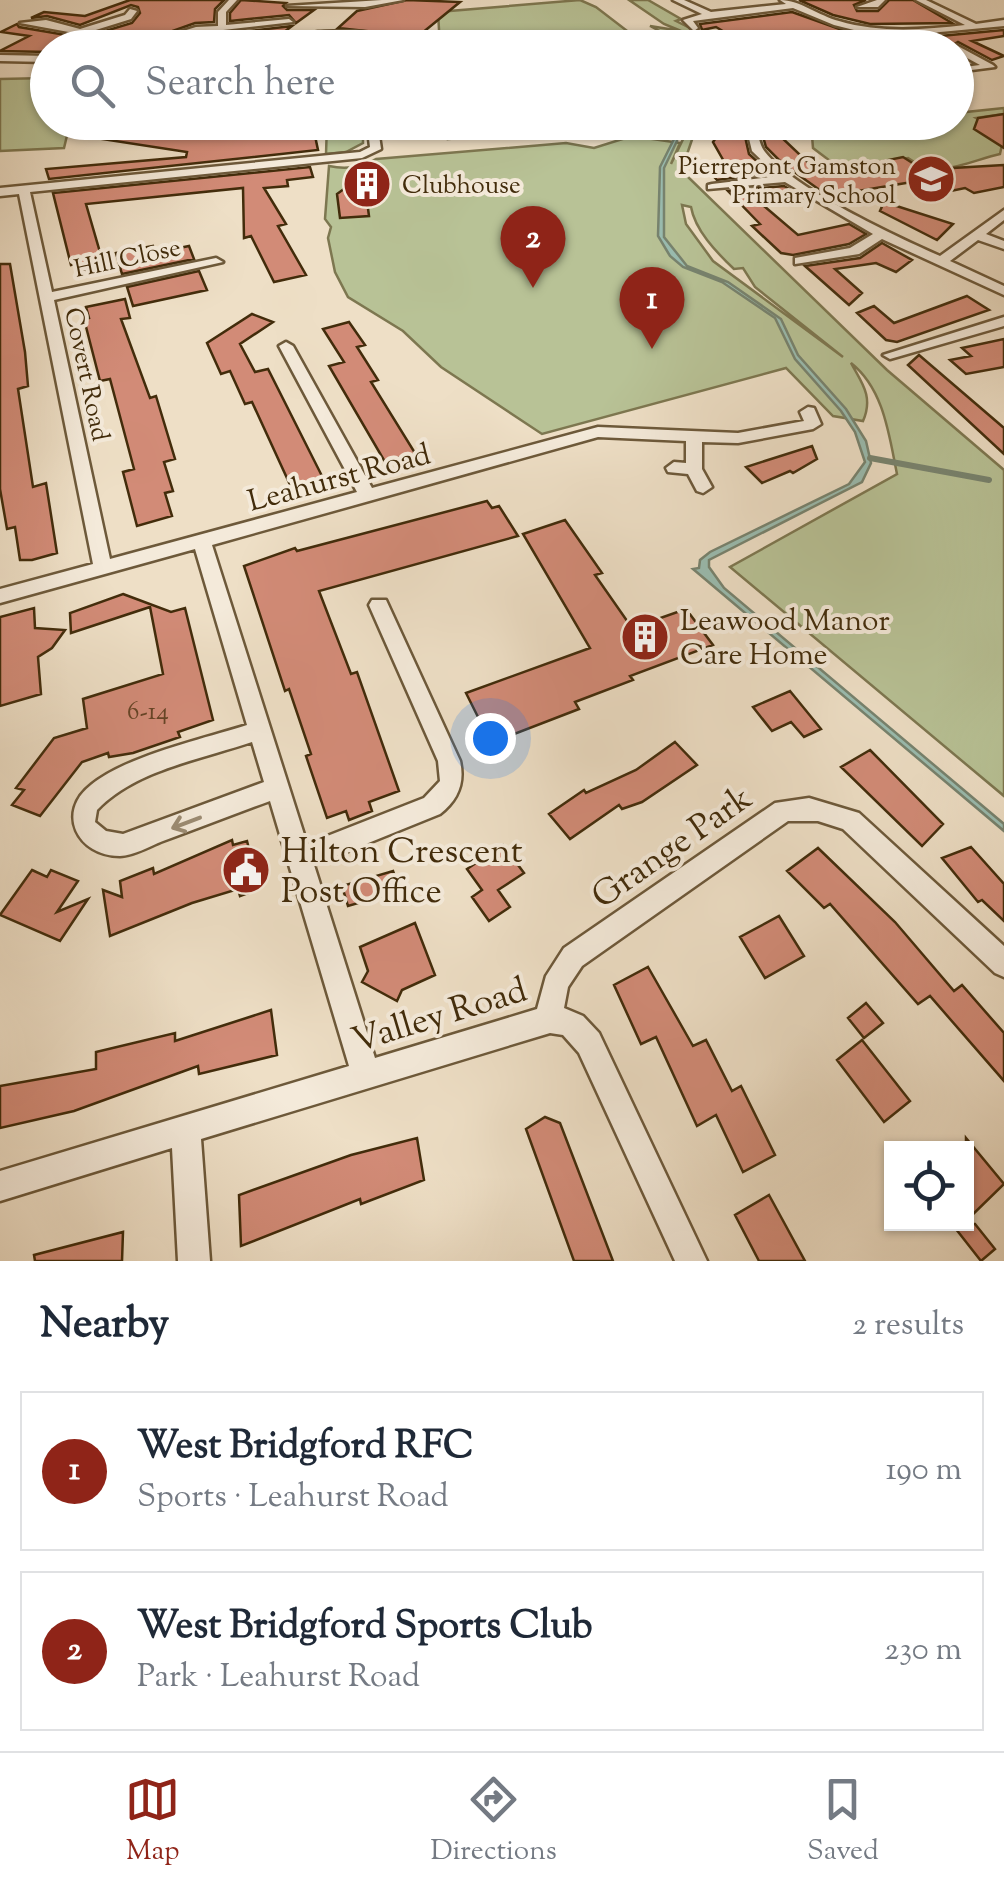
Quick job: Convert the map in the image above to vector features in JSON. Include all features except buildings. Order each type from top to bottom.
[{"type":"street","points":[[222,26],[222,12],[233,0]]},
{"type":"street","points":[[292,30],[292,3],[365,5],[399,0]]},
{"type":"street","points":[[677,0],[710,16]]},
{"type":"street","points":[[920,0],[975,26]]},
{"type":"street","points":[[861,7],[899,1]]},
{"type":"street","points":[[694,28],[687,20],[789,3],[819,20],[865,30]]},
{"type":"street","points":[[86,30],[128,17],[134,11]]},
{"type":"street","points":[[206,30],[289,22]]},
{"type":"street","points":[[24,23],[46,23],[72,30]]},
{"type":"street","points":[[945,30],[1004,23]]},
{"type":"street","points":[[0,58],[30,59]]},
{"type":"street","points":[[974,58],[990,67],[974,68]]},
{"type":"street","points":[[0,192],[369,154],[377,140]]},
{"type":"street","points":[[754,140],[757,151],[787,178],[883,235],[1004,291]]},
{"type":"street","points":[[712,187],[787,178]]},
{"type":"street","name":"Covert Road","points":[[24,190],[103,569]]},
{"type":"street","points":[[942,261],[1004,214]]},
{"type":"street","points":[[800,261],[854,252],[866,241],[883,235]]},
{"type":"street","points":[[978,236],[1004,245]]},
{"type":"street","name":"Hill Close","points":[[46,296],[216,262]]},
{"type":"street","points":[[890,356],[1004,321]]},
{"type":"street","points":[[286,346],[368,498]]},
{"type":"street","name":"Leahurst Road","points":[[0,596],[598,432],[738,438],[813,424],[808,412]]},
{"type":"street","points":[[694,439],[694,469],[703,488]]},
{"type":"street","points":[[674,468],[694,469]]},
{"type":"street","points":[[202,542],[366,1075]]},
{"type":"street","points":[[299,859],[432,806],[448,793],[452,781],[449,761],[379,605]]},
{"type":"street","points":[[260,730],[111,784],[88,805],[82,824],[86,833],[97,840],[122,845],[278,788]]},
{"type":"street","name":"Grange Park","points":[[550,1019],[550,995],[559,973],[573,957],[783,811],[798,808],[830,812],[851,821],[1004,964]]},
{"type":"street","name":"Valley Road","points":[[0,1186],[550,1019],[566,1020],[579,1028],[589,1043],[691,1261]]},
{"type":"street","points":[[186,1129],[194,1261]]},
{"type":"green space","points":[[580,0],[626,30],[439,30],[438,12]]},
{"type":"green space","points":[[629,0],[648,0],[694,30],[679,30]]},
{"type":"green space","points":[[30,78],[30,140],[66,140],[64,148],[0,151],[0,79]]},
{"type":"green space","points":[[1004,108],[1004,114],[976,118],[1004,135],[1000,154],[954,167],[931,168],[908,158],[842,170],[813,148],[812,140],[974,140],[974,111]]},
{"type":"green space","points":[[326,140],[363,140],[346,152],[326,154]]},
{"type":"green space","points":[[619,140],[680,143],[671,164],[683,140],[692,140],[683,166],[688,177],[887,370],[1004,470],[1004,796],[730,567],[897,474],[878,399],[851,363],[867,397],[863,421],[833,416],[786,368],[542,434],[441,367],[403,331],[348,297],[335,272],[328,238],[331,227],[325,219],[329,166],[348,168],[376,159],[566,143],[594,148]],"holes":[[[682,205],[691,207],[693,216],[734,269],[743,268],[755,287],[843,357],[713,261],[686,224]]]},
{"type":"water","points":[[674,140],[677,140],[664,168],[664,237],[687,266],[728,282],[781,319],[798,355],[846,409],[866,441],[871,463],[862,482],[709,560],[709,567],[724,588],[1004,824],[1004,831],[693,569],[699,568],[700,560],[710,552],[849,484],[865,462],[855,432],[795,359],[775,318],[722,282],[683,267],[670,256],[658,236],[660,167]]},
{"type":"waterway","points":[[870,458],[989,480]]},
{"type":"place","name":"Pierrepont Gamston Primary School","points":[[931,179]]},
{"type":"place","name":"Clubhouse","points":[[367,184]]},
{"type":"place","name":"West Bridgford Sports Club","points":[[533,288]]},
{"type":"place","name":"West Bridgford RFC","points":[[652,349]]},
{"type":"place","name":"Leawood Manor Care Home","points":[[645,637]]},
{"type":"place","name":"Hilton Crescent Post Office","points":[[246,870]]}]
